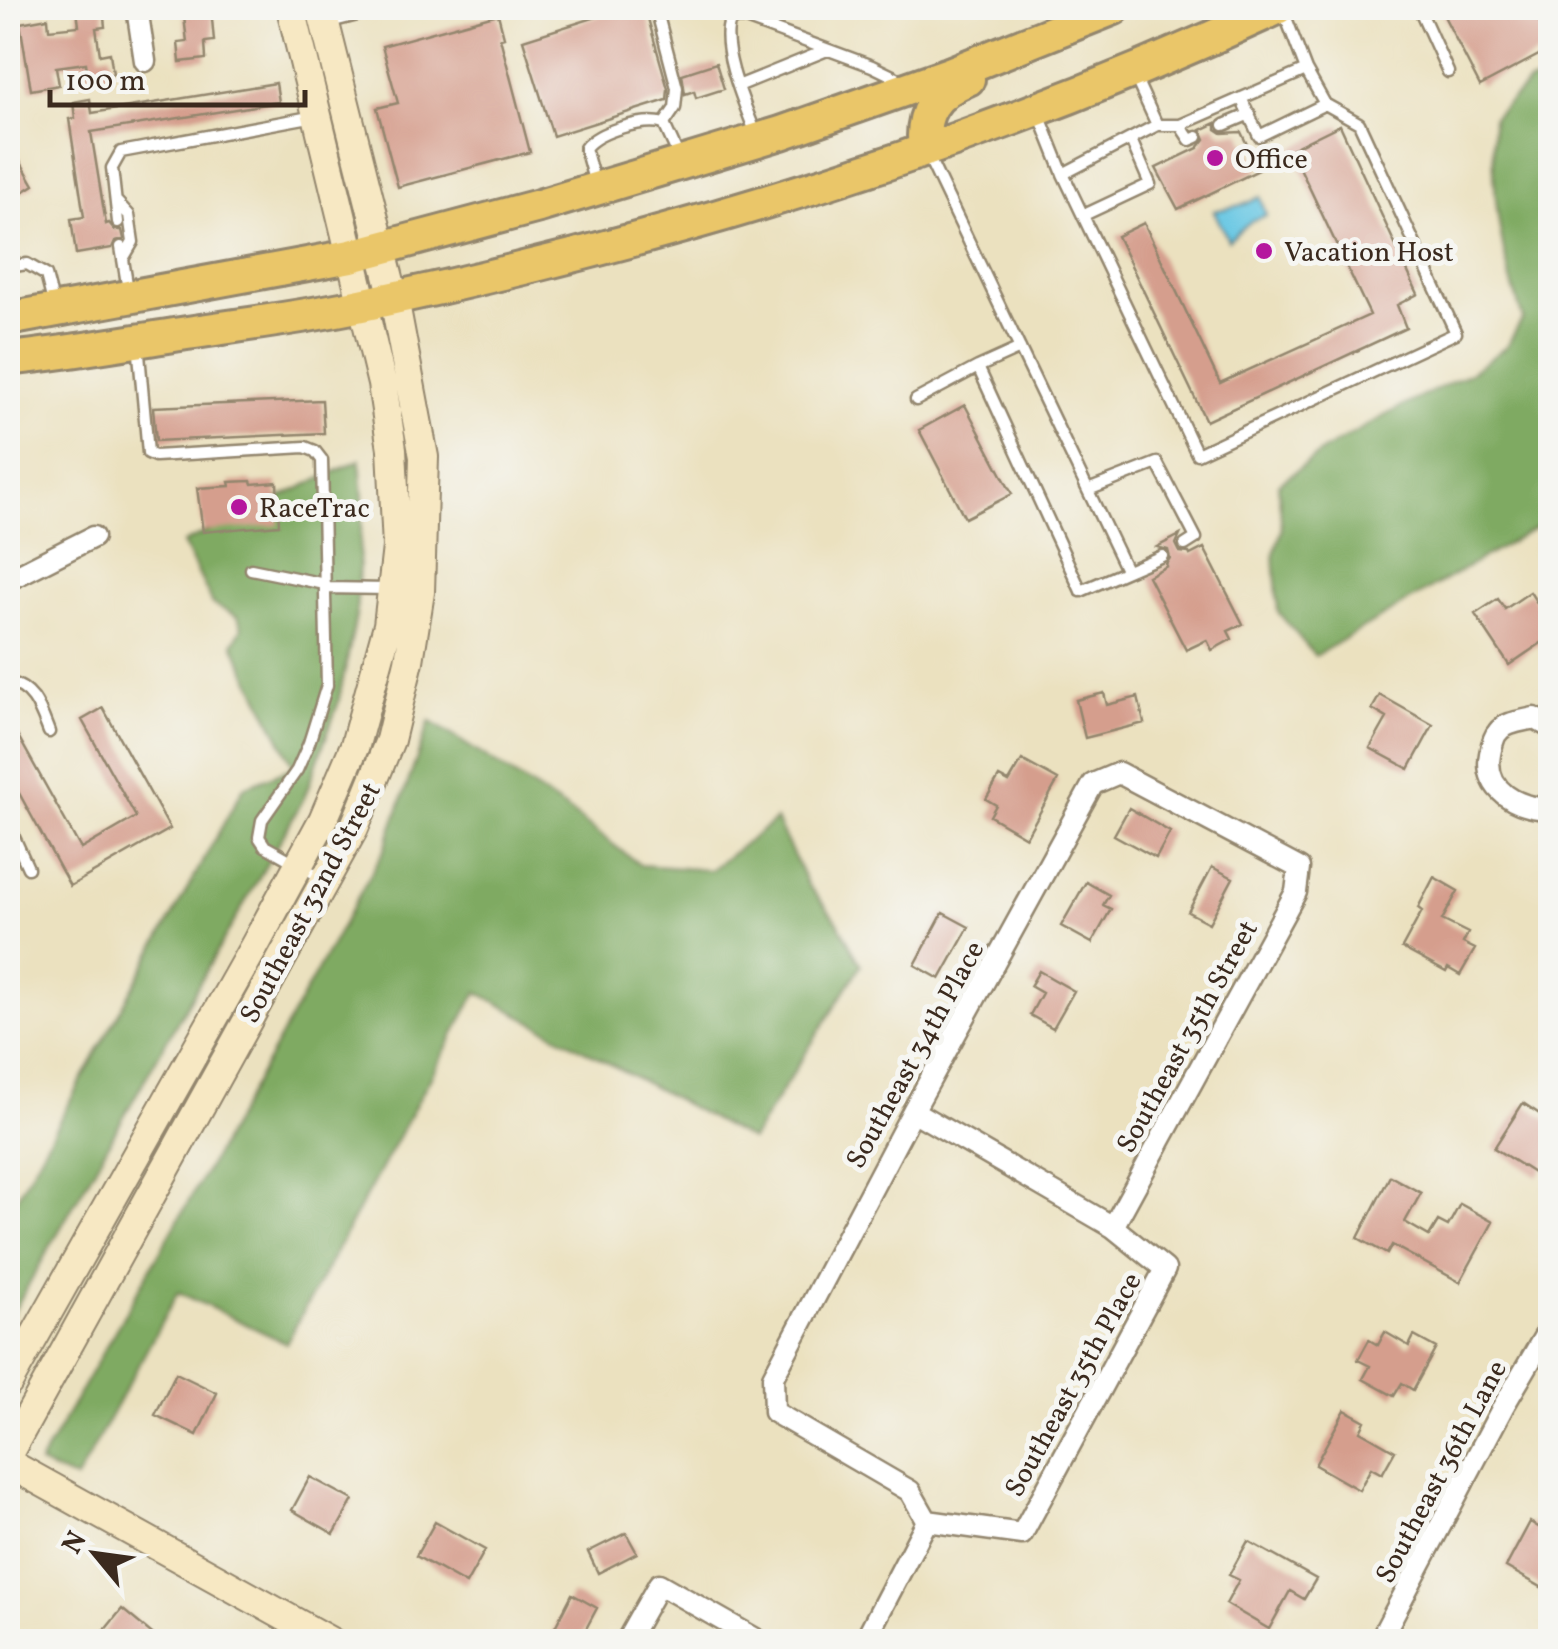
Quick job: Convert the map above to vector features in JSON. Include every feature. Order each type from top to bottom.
[{"type":"highway","points":[[8,320],[366,252],[596,189],[759,140],[914,86],[1114,8]]},
{"type":"highway","points":[[8,359],[379,302],[716,217],[925,150],[1132,72],[1280,8]]},
{"type":"highway","points":[[925,150],[922,133],[926,114],[936,98],[961,81],[1017,60],[1059,30]]},
{"type":"main road","points":[[291,8],[317,116],[366,252]]},
{"type":"main road","points":[[323,15],[366,252],[379,302]]},
{"type":"main road","name":"Southeast 32nd Street","points":[[8,1382],[299,865],[355,745],[388,625],[397,547],[392,449],[382,384],[379,302]]},
{"type":"main road","name":"Southeast 32nd Street","points":[[8,1454],[354,828],[390,740],[420,592],[424,456],[379,302]]},
{"type":"main road","points":[[8,1464],[331,1642]]},
{"type":"street","points":[[138,8],[145,61]]},
{"type":"street","points":[[8,580],[92,537]]},
{"type":"street","points":[[1550,727],[1534,718],[1506,725],[1496,732],[1489,758],[1492,782],[1502,794],[1531,808],[1550,809]]},
{"type":"street","name":"Southeast 35th Street","points":[[1112,1227],[1296,892],[1300,868],[1119,773]]},
{"type":"street","name":"Southeast 34th Place","points":[[927,1521],[910,1491],[774,1412],[772,1377],[1093,784],[1119,773]]},
{"type":"street","points":[[913,1111],[1112,1227]]},
{"type":"street","name":"Southeast 35th Place","points":[[927,1521],[1022,1534],[1166,1269],[1112,1227]]},
{"type":"street","name":"Southeast 36th Lane","points":[[1380,1642],[1503,1407],[1550,1327]]},
{"type":"street","points":[[864,1642],[927,1521]]},
{"type":"street","points":[[626,1642],[658,1584],[762,1642]]},
{"type":"lane","points":[[323,15],[386,8]]},
{"type":"lane","points":[[656,8],[678,88],[675,108],[664,124]]},
{"type":"lane","points":[[1037,108],[1063,174],[1198,454],[1456,333],[1359,123],[1324,104],[1280,8]]},
{"type":"lane","points":[[1419,8],[1448,72]]},
{"type":"lane","points":[[759,140],[738,86],[725,34],[730,21],[740,17],[872,66],[914,86]]},
{"type":"lane","points":[[738,86],[827,50]]},
{"type":"lane","points":[[1063,174],[1158,125],[1180,125],[1306,70]]},
{"type":"lane","points":[[1132,72],[1158,125]]},
{"type":"lane","points":[[1242,98],[1259,136],[1324,104]]},
{"type":"lane","points":[[1224,125],[1250,114]]},
{"type":"lane","points":[[118,222],[112,168],[121,152],[317,116]]},
{"type":"lane","points":[[596,189],[585,148],[593,138],[651,120],[664,124],[682,164]]},
{"type":"lane","points":[[1180,125],[1190,140],[1197,137]]},
{"type":"lane","points":[[1084,215],[1150,184],[1131,140]]},
{"type":"lane","points":[[925,150],[1126,570]]},
{"type":"lane","points":[[115,200],[128,215],[133,242],[122,253],[129,296]]},
{"type":"lane","points":[[8,268],[27,264],[46,275],[56,312]]},
{"type":"lane","points":[[138,340],[148,453],[154,456],[305,447],[322,460],[327,685],[310,742],[297,770],[262,820],[259,836],[265,846],[325,880]]},
{"type":"lane","points":[[916,400],[1020,348]]},
{"type":"lane","points":[[978,367],[1080,591],[1162,556]]},
{"type":"lane","points":[[1088,490],[1156,463],[1196,538],[1185,545]]},
{"type":"lane","points":[[251,570],[325,586],[392,590]]},
{"type":"lane","points":[[8,682],[19,684],[35,699],[49,732]]},
{"type":"lane","points":[[8,824],[28,868]]},
{"type":"green space","points":[[1550,78],[1550,519],[1315,656],[1278,612],[1274,554],[1282,530],[1278,484],[1326,449],[1471,372],[1506,347],[1523,318],[1498,219],[1493,117],[1529,83]]},
{"type":"green space","points":[[360,460],[363,498],[356,616],[338,704],[304,798],[8,1321],[8,1213],[244,787],[294,767],[233,644],[242,628],[238,617],[213,604],[183,543]]},
{"type":"green space","points":[[430,721],[569,811],[640,865],[710,870],[776,820],[808,885],[837,921],[861,965],[751,1140],[477,992],[286,1343],[178,1292],[76,1480],[39,1464],[384,850]]},
{"type":"water","points":[[1260,197],[1266,215],[1251,221],[1228,240],[1214,211]]},
{"type":"building","points":[[103,8],[105,27],[96,28],[100,55],[110,53],[113,74],[88,77],[86,63],[56,67],[59,85],[31,90],[20,23],[48,18],[49,29],[79,26],[77,10]]},
{"type":"building","points":[[183,8],[211,8],[214,41],[205,42],[206,59],[180,62],[178,43],[187,42]]},
{"type":"building","points":[[625,8],[645,8],[668,89],[667,100],[553,136],[523,40]]},
{"type":"building","points":[[1455,8],[1532,8],[1550,49],[1480,86],[1443,14]]},
{"type":"building","points":[[498,14],[504,37],[500,38],[530,152],[398,187],[377,108],[398,103],[382,46]]},
{"type":"building","points":[[716,63],[724,89],[696,98],[694,91],[685,94],[682,74]]},
{"type":"building","points":[[276,83],[279,102],[91,132],[106,224],[122,230],[124,239],[115,241],[112,248],[76,254],[71,219],[84,217],[69,119],[75,118],[73,102],[90,99],[92,113]]},
{"type":"building","name":"Office","points":[[1216,123],[1216,129],[1222,133],[1241,132],[1259,170],[1178,209],[1156,168],[1198,148],[1205,139],[1201,130]]},
{"type":"building","points":[[1340,125],[1418,294],[1397,305],[1406,328],[1206,421],[1117,236],[1144,223],[1220,383],[1370,315],[1291,149]]},
{"type":"building","points":[[8,140],[34,185],[21,193],[8,169]]},
{"type":"building","name":"RaceTrac","points":[[322,400],[324,433],[156,441],[153,407]]},
{"type":"building","points":[[965,405],[1012,494],[965,518],[919,430]]},
{"type":"building","name":"RaceTrac","points":[[277,482],[279,525],[203,532],[197,488]]},
{"type":"building","points":[[1180,535],[1176,544],[1180,552],[1190,555],[1204,548],[1243,624],[1228,631],[1232,639],[1212,650],[1207,640],[1186,650],[1148,576],[1167,566],[1170,558],[1168,550],[1157,547]]},
{"type":"building","points":[[1530,592],[1550,623],[1550,637],[1509,665],[1475,614],[1498,599],[1505,609]]},
{"type":"building","points":[[1104,693],[1107,705],[1138,697],[1144,723],[1085,738],[1076,700]]},
{"type":"building","points":[[1380,695],[1433,725],[1409,769],[1370,748],[1387,718],[1372,709]]},
{"type":"building","points":[[103,708],[170,829],[70,886],[8,773],[8,718],[81,849],[136,817],[82,720]]},
{"type":"building","points":[[1022,760],[1058,780],[1026,837],[990,816],[996,805],[986,799],[999,777],[1009,782]]},
{"type":"building","points":[[1129,808],[1170,832],[1156,858],[1114,835]]},
{"type":"building","points":[[1212,867],[1233,878],[1209,923],[1188,912]]},
{"type":"building","points":[[1434,877],[1458,891],[1442,920],[1468,933],[1463,943],[1475,949],[1460,975],[1448,968],[1446,972],[1402,948],[1422,911],[1418,908]]},
{"type":"building","points":[[1086,882],[1109,895],[1103,905],[1111,909],[1092,943],[1061,926]]},
{"type":"building","points":[[943,913],[969,927],[940,979],[915,965]]},
{"type":"building","points":[[1039,971],[1074,991],[1053,1028],[1030,1015],[1042,993],[1030,986]]},
{"type":"building","points":[[1523,1103],[1550,1121],[1550,1156],[1538,1176],[1494,1148]]},
{"type":"building","points":[[1390,1176],[1421,1193],[1405,1222],[1429,1236],[1438,1221],[1448,1226],[1460,1204],[1493,1222],[1460,1282],[1392,1245],[1387,1254],[1358,1238]]},
{"type":"building","points":[[1385,1332],[1409,1346],[1414,1336],[1436,1348],[1413,1390],[1402,1383],[1394,1396],[1363,1379],[1370,1366],[1358,1360],[1369,1340],[1378,1345]]},
{"type":"building","points":[[176,1373],[217,1393],[197,1435],[155,1415]]},
{"type":"building","points":[[1345,1410],[1365,1421],[1360,1431],[1395,1451],[1382,1474],[1371,1468],[1359,1490],[1315,1465]]},
{"type":"building","points":[[310,1477],[353,1500],[334,1534],[292,1510]]},
{"type":"building","points":[[435,1522],[485,1550],[466,1584],[416,1556]]},
{"type":"building","points":[[1530,1522],[1550,1534],[1550,1592],[1506,1567]]},
{"type":"building","points":[[626,1533],[637,1553],[598,1573],[588,1552]]},
{"type":"building","points":[[1248,1541],[1316,1579],[1304,1599],[1290,1591],[1269,1629],[1226,1604],[1239,1580],[1229,1575]]},
{"type":"building","points":[[572,1594],[597,1608],[579,1642],[566,1642],[552,1633]]},
{"type":"building","points":[[122,1609],[162,1642],[95,1642]]},
{"type":"place","name":"Office","points":[[1215,158]]},
{"type":"place","name":"Vacation Host","points":[[1264,251]]},
{"type":"place","name":"RaceTrac","points":[[239,507]]}]
